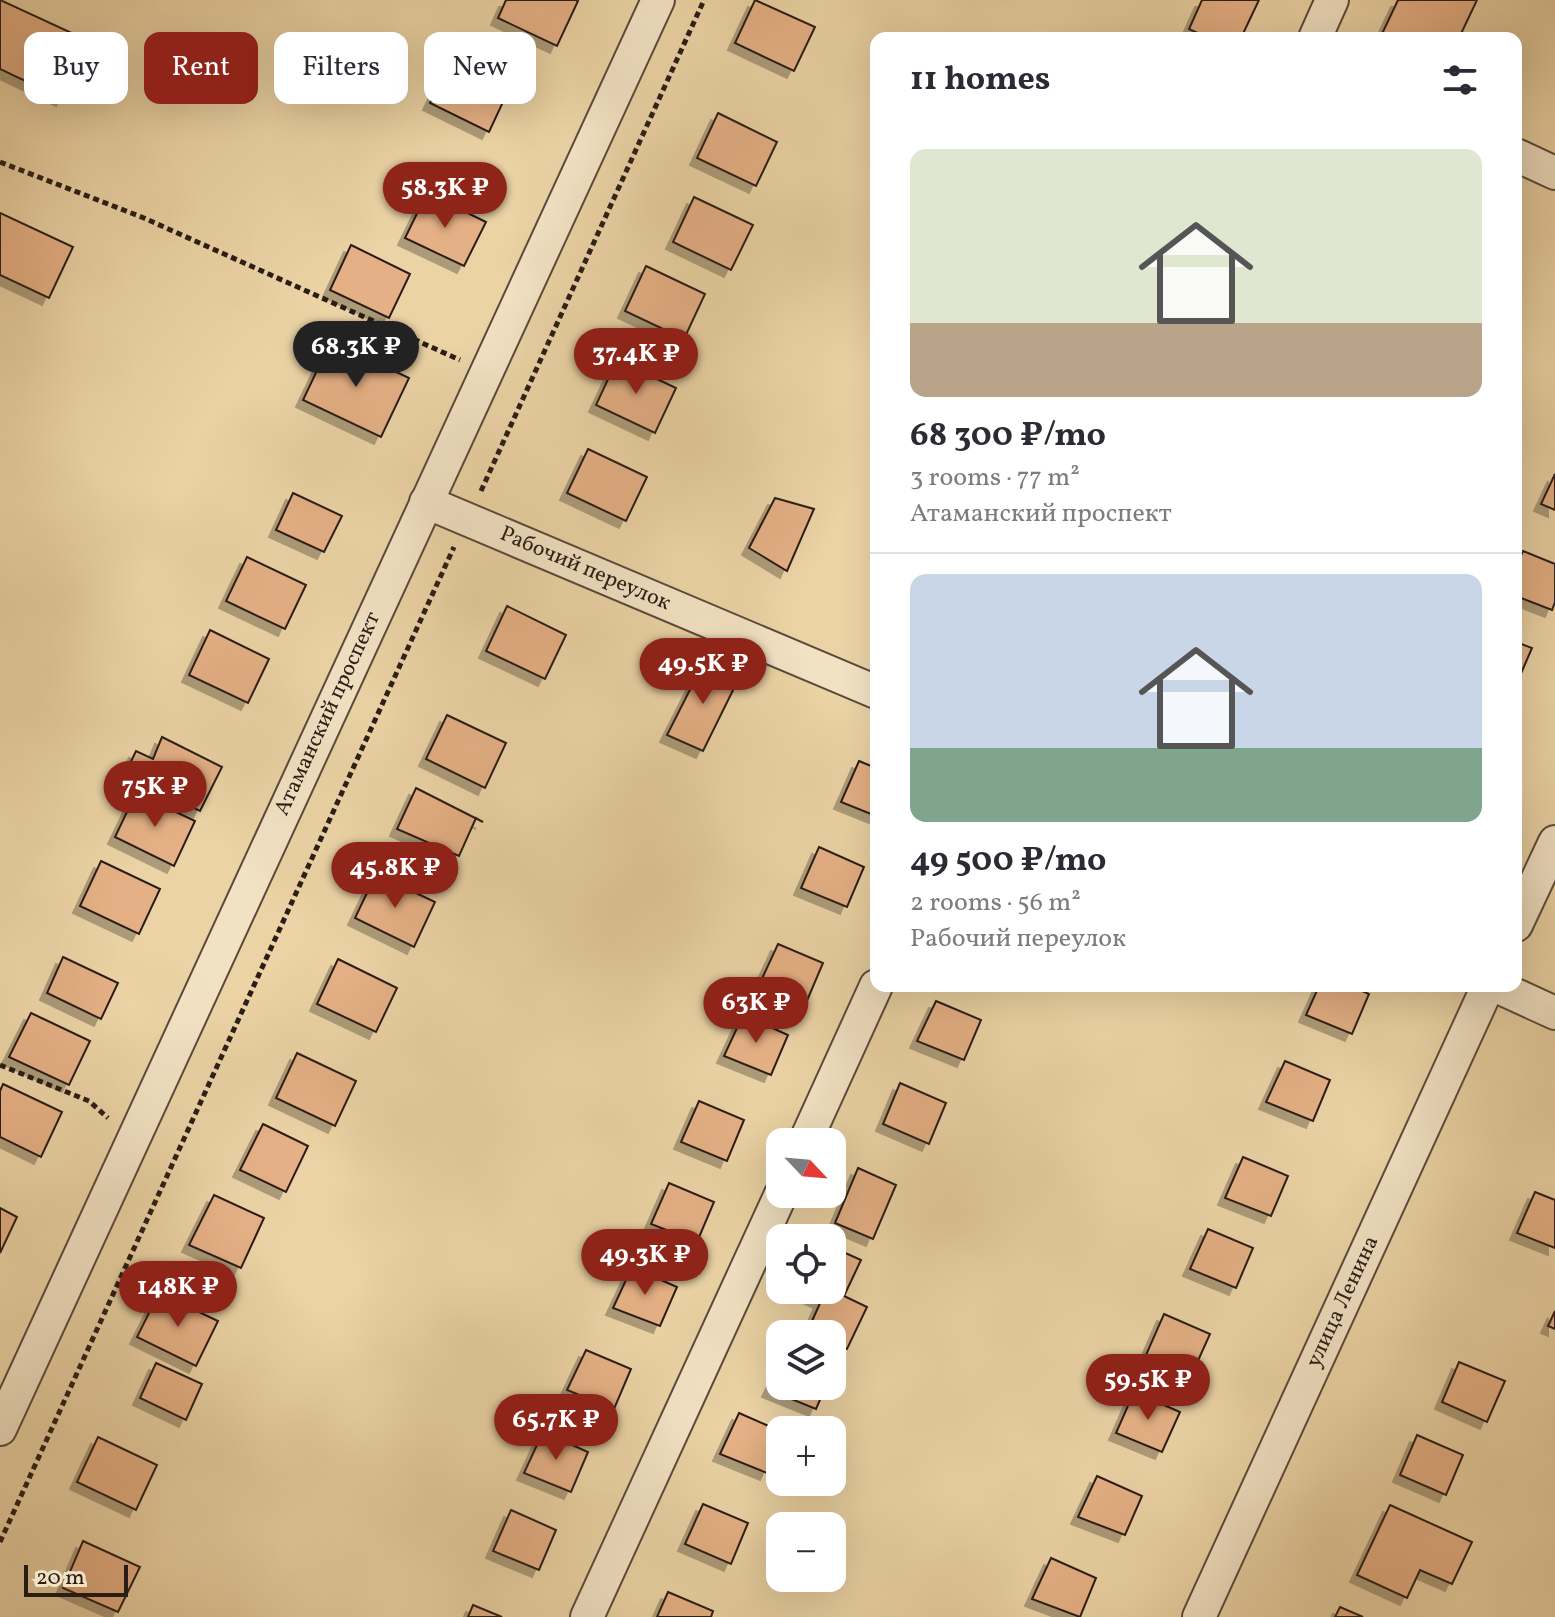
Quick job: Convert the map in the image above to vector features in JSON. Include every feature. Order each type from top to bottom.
[{"type":"street","name":"Атаманский проспект","points":[[0,1429],[658,0]]},
{"type":"street","points":[[1318,32],[1332,0]]},
{"type":"street","points":[[1522,158],[1555,173]]},
{"type":"street","name":"Рабочий переулок","points":[[426,502],[870,689]]},
{"type":"street","points":[[1522,912],[1555,842]]},
{"type":"street","points":[[811,1128],[873,992]]},
{"type":"street","name":"улица Ленина","points":[[1199,1617],[1485,992]]},
{"type":"street","points":[[1509,992],[1555,1013]]},
{"type":"street","points":[[587,1617],[775,1208]]},
{"type":"path","points":[[0,1542],[704,0]]},
{"type":"path","points":[[0,162],[144,218],[486,372]]},
{"type":"path","points":[[0,1065],[89,1101],[133,1140]]},
{"type":"building","points":[[0,0],[69,32],[24,32],[24,80],[0,69]]},
{"type":"building","points":[[506,0],[578,1],[557,46],[536,36],[536,32],[528,32],[498,18]]},
{"type":"building","points":[[755,0],[815,27],[794,71],[735,43]]},
{"type":"building","points":[[1202,0],[1259,0],[1244,32],[1195,32],[1189,29]]},
{"type":"building","points":[[1398,0],[1477,0],[1462,32],[1383,32]]},
{"type":"building","points":[[432,104],[502,104],[489,132]]},
{"type":"building","points":[[718,113],[777,142],[756,186],[697,158]]},
{"type":"building","points":[[427,193],[486,222],[464,266],[405,238]]},
{"type":"building","points":[[694,197],[753,225],[731,270],[673,242]]},
{"type":"building","points":[[0,213],[73,247],[49,298],[0,275]]},
{"type":"building","points":[[351,245],[410,274],[389,318],[330,290]]},
{"type":"building","points":[[646,266],[705,294],[684,339],[625,311]]},
{"type":"building","points":[[331,341],[409,378],[381,437],[303,400]]},
{"type":"building","points":[[617,360],[676,388],[655,433],[596,405]]},
{"type":"building","points":[[588,449],[647,477],[626,521],[567,493]]},
{"type":"building","points":[[1555,474],[1555,510],[1541,504]]},
{"type":"building","points":[[293,493],[342,516],[324,552],[276,530]]},
{"type":"building","points":[[775,498],[814,509],[787,571],[749,548]]},
{"type":"building","points":[[1523,551],[1555,564],[1555,602],[1552,610],[1522,598]]},
{"type":"building","points":[[247,557],[306,585],[285,629],[226,601]]},
{"type":"building","points":[[507,606],[566,635],[545,679],[486,651]]},
{"type":"building","points":[[210,630],[269,659],[248,703],[189,675]]},
{"type":"building","points":[[1522,644],[1532,648],[1522,671]]},
{"type":"building","points":[[704,662],[740,676],[703,751],[667,735]]},
{"type":"building","points":[[447,715],[506,743],[485,788],[426,759]]},
{"type":"building","points":[[162,737],[222,767],[200,811],[125,774],[136,751],[153,759]]},
{"type":"building","points":[[859,761],[870,766],[870,814],[841,802]]},
{"type":"building","points":[[416,788],[476,818],[459,856],[397,829]]},
{"type":"building","points":[[136,793],[195,821],[174,866],[115,837]]},
{"type":"building","points":[[819,847],[864,867],[847,907],[801,888]]},
{"type":"building","points":[[101,861],[160,889],[139,934],[80,906]]},
{"type":"building","points":[[376,874],[435,902],[414,947],[355,918]]},
{"type":"building","points":[[778,944],[823,963],[806,1003],[759,985]]},
{"type":"building","points":[[63,957],[118,983],[101,1019],[47,993]]},
{"type":"building","points":[[338,959],[397,988],[376,1032],[317,1004]]},
{"type":"building","points":[[1316,992],[1369,994],[1352,1034],[1306,1015]]},
{"type":"building","points":[[936,1001],[981,1020],[964,1060],[917,1041]]},
{"type":"building","points":[[31,1013],[90,1041],[69,1085],[9,1057]]},
{"type":"building","points":[[743,1015],[788,1035],[771,1075],[724,1056]]},
{"type":"building","points":[[297,1053],[356,1081],[335,1126],[276,1098]]},
{"type":"building","points":[[1285,1061],[1330,1080],[1313,1121],[1266,1102]]},
{"type":"building","points":[[900,1083],[946,1103],[929,1144],[883,1124]]},
{"type":"building","points":[[3,1084],[62,1112],[41,1157],[0,1137],[0,1091]]},
{"type":"building","points":[[699,1101],[744,1120],[727,1161],[681,1142]]},
{"type":"building","points":[[263,1124],[308,1146],[286,1192],[240,1170]]},
{"type":"building","points":[[1243,1157],[1288,1176],[1271,1216],[1225,1198]]},
{"type":"building","points":[[858,1168],[896,1185],[873,1239],[846,1228],[846,1224],[835,1223],[841,1208],[846,1208],[846,1197]]},
{"type":"building","points":[[669,1183],[714,1202],[697,1242],[651,1224]]},
{"type":"building","points":[[1535,1192],[1555,1200],[1555,1248],[1517,1233]]},
{"type":"building","points":[[214,1195],[264,1218],[241,1268],[189,1245]]},
{"type":"building","points":[[0,1208],[17,1217],[0,1253]]},
{"type":"building","points":[[1208,1229],[1253,1248],[1236,1288],[1190,1269]]},
{"type":"building","points":[[846,1253],[861,1260],[846,1292]]},
{"type":"building","points":[[632,1267],[677,1287],[660,1326],[613,1308]]},
{"type":"building","points":[[159,1293],[218,1321],[196,1366],[137,1337]]},
{"type":"building","points":[[846,1297],[867,1307],[847,1349],[846,1320],[812,1320],[820,1304],[846,1304]]},
{"type":"building","points":[[1555,1311],[1555,1329],[1548,1326]]},
{"type":"building","points":[[1164,1314],[1210,1334],[1192,1374],[1146,1355]]},
{"type":"building","points":[[586,1350],[631,1369],[614,1409],[567,1390]]},
{"type":"building","points":[[1459,1362],[1505,1381],[1487,1422],[1442,1402]]},
{"type":"building","points":[[156,1363],[202,1384],[186,1420],[140,1398]]},
{"type":"building","points":[[1134,1392],[1180,1412],[1162,1452],[1116,1433]]},
{"type":"building","points":[[794,1400],[820,1400],[816,1409]]},
{"type":"building","points":[[739,1413],[766,1425],[766,1473],[720,1454]]},
{"type":"building","points":[[543,1432],[588,1452],[571,1492],[524,1473]]},
{"type":"building","points":[[1417,1435],[1463,1455],[1446,1495],[1400,1475]]},
{"type":"building","points":[[98,1437],[157,1465],[136,1510],[77,1482]]},
{"type":"building","points":[[1097,1476],[1142,1496],[1125,1535],[1078,1517]]},
{"type":"building","points":[[703,1504],[748,1523],[731,1564],[685,1544]]},
{"type":"building","points":[[1390,1505],[1472,1542],[1452,1584],[1420,1570],[1407,1598],[1357,1575]]},
{"type":"building","points":[[511,1510],[556,1530],[539,1570],[493,1551]]},
{"type":"building","points":[[83,1541],[140,1567],[118,1612],[63,1588]]},
{"type":"building","points":[[1051,1558],[1096,1578],[1080,1617],[1032,1599]]},
{"type":"building","points":[[668,1592],[713,1611],[711,1617],[657,1617]]},
{"type":"building","points":[[473,1605],[502,1617],[468,1617]]},
{"type":"building","points":[[1340,1607],[1363,1617],[1335,1617]]}]
